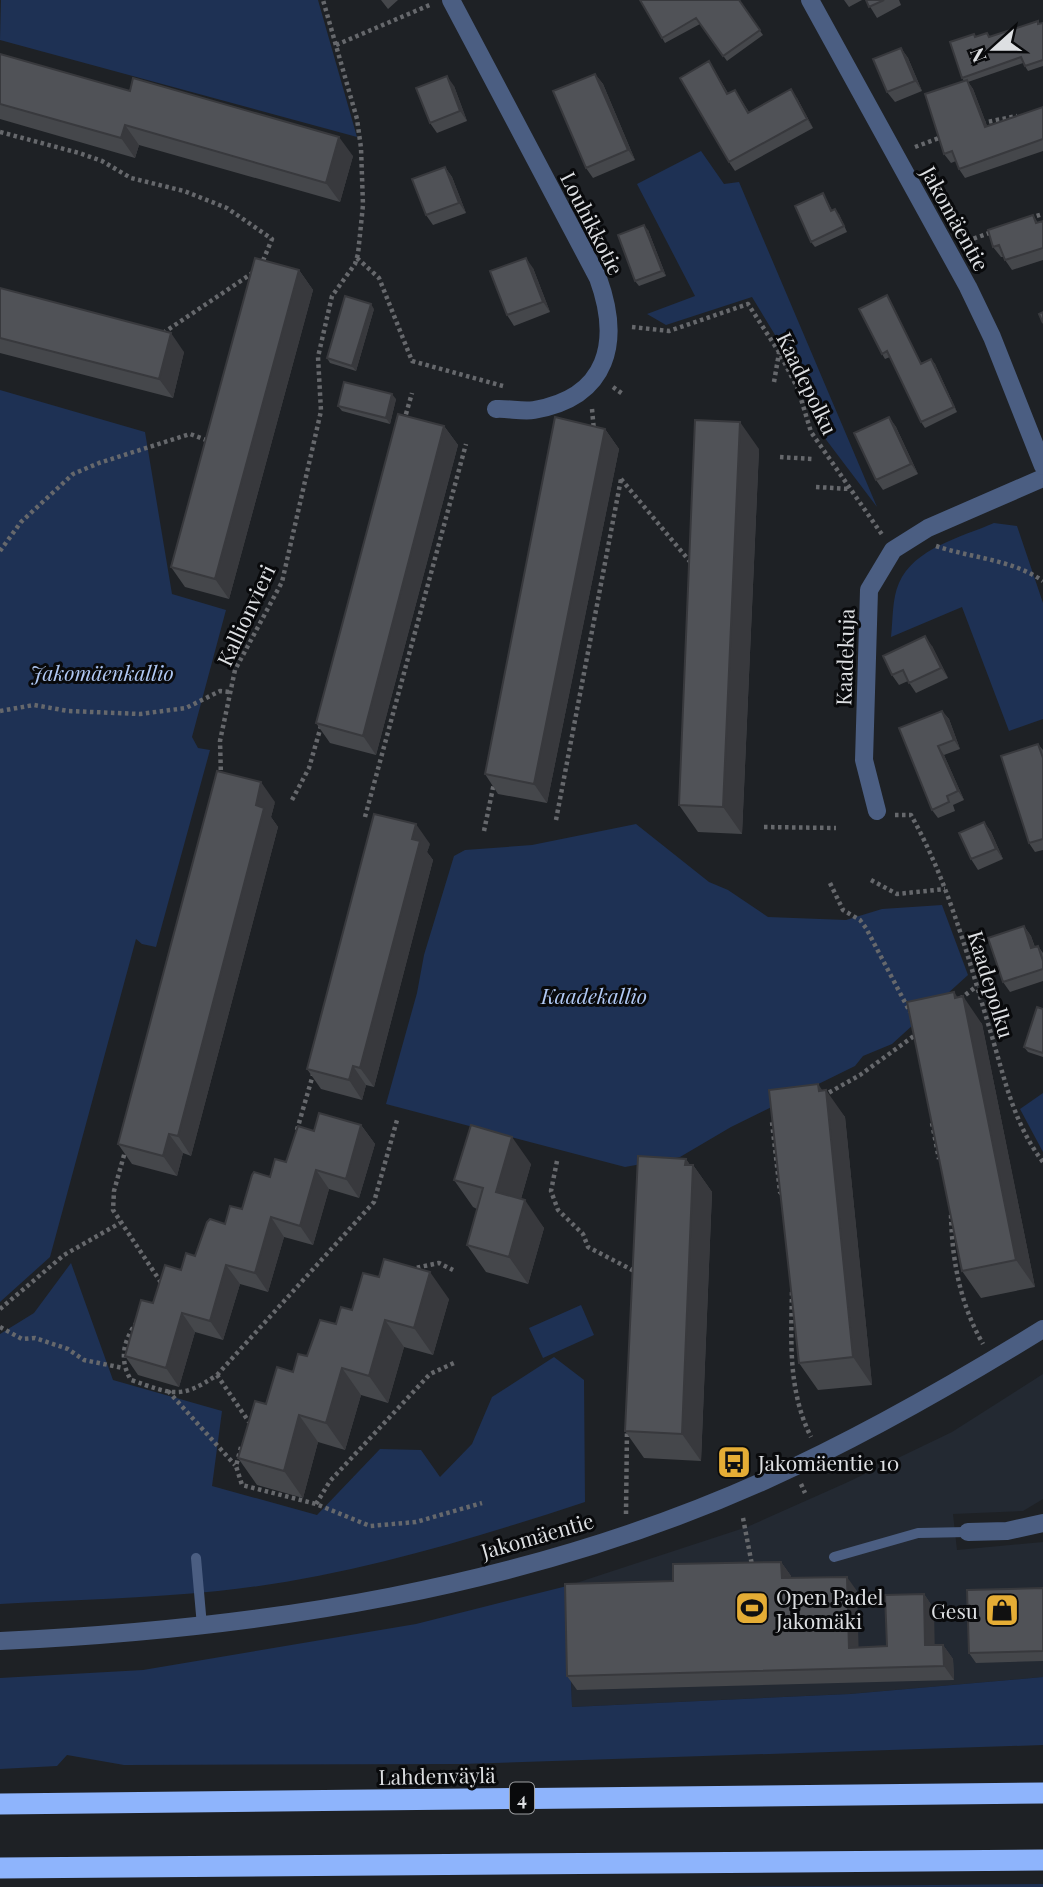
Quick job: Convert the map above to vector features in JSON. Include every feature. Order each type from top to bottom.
[{"type":"highway","name":"Lahdenväylä","points":[[0,1804],[1043,1793]]},
{"type":"highway","points":[[0,1868],[1043,1860]]},
{"type":"street","name":"Louhikkotie","points":[[451,0],[598,278],[610,324],[611,338],[606,360],[598,372],[575,393],[531,410],[496,409]]},
{"type":"street","name":"Jakomäentie","points":[[810,0],[968,287],[992,337],[1043,466]]},
{"type":"street","name":"Kaadekuja","points":[[877,811],[864,760],[870,590],[893,550],[928,528],[1043,478]]},
{"type":"street","name":"Jakomäentie","points":[[0,1641],[202,1626],[354,1605],[454,1582],[629,1533],[765,1480],[819,1454],[993,1360],[1043,1329]]},
{"type":"street","points":[[968,1532],[1007,1531],[1043,1523]]},
{"type":"lane","points":[[834,1557],[918,1534],[968,1532]]},
{"type":"lane","points":[[196,1558],[202,1626]]},
{"type":"path","name":"Kallionvieri","points":[[222,782],[219,765],[220,741],[235,670],[282,582],[321,411],[318,357],[332,296],[357,258],[363,205],[361,148],[356,118],[323,0]]},
{"type":"path","points":[[336,45],[419,8]]},
{"type":"path","points":[[977,124],[999,122],[1021,115]]},
{"type":"path","points":[[0,132],[79,153],[102,161],[131,178],[184,191],[227,208],[272,239],[257,281]]},
{"type":"path","points":[[915,147],[952,133]]},
{"type":"path","points":[[1027,220],[1043,214]]},
{"type":"path","points":[[967,241],[1003,228]]},
{"type":"path","points":[[357,258],[379,278],[412,361],[503,386]]},
{"type":"path","points":[[153,330],[166,334],[260,268]]},
{"type":"path","name":"Kaadepolku","points":[[632,327],[669,331],[748,304],[779,352],[797,390],[811,432],[886,540]]},
{"type":"path","points":[[774,382],[779,352]]},
{"type":"path","points":[[613,387],[624,395]]},
{"type":"path","points":[[402,428],[412,393]]},
{"type":"path","points":[[585,433],[595,436],[592,409]]},
{"type":"path","points":[[0,551],[21,522],[73,474],[190,434],[213,443]]},
{"type":"path","points":[[365,817],[466,444]]},
{"type":"path","points":[[780,457],[812,459]]},
{"type":"path","points":[[556,820],[621,479],[695,567]]},
{"type":"path","points":[[816,487],[850,489]]},
{"type":"path","points":[[934,545],[954,552],[986,556],[1008,567],[1028,571],[1043,581]]},
{"type":"path","points":[[0,711],[50,705],[68,711],[140,714],[186,708],[220,691],[230,692]]},
{"type":"path","points":[[292,800],[309,768],[325,714]]},
{"type":"path","points":[[484,831],[495,777]]},
{"type":"path","name":"Kaadepolku","points":[[911,815],[930,849],[945,889],[1013,1108],[1026,1140],[1043,1162]]},
{"type":"path","points":[[764,827],[836,828]]},
{"type":"path","points":[[871,880],[897,894],[945,889]]},
{"type":"path","points":[[830,883],[843,910],[860,920],[866,928],[915,1022],[914,1036],[917,1047]]},
{"type":"path","points":[[952,1005],[977,986]]},
{"type":"path","points":[[818,1098],[860,1075],[921,1030]]},
{"type":"path","points":[[296,1135],[314,1070]]},
{"type":"path","points":[[930,1111],[943,1171]]},
{"type":"path","points":[[785,1115],[772,1122],[780,1192],[789,1201]]},
{"type":"path","points":[[139,1318],[128,1333],[123,1348],[124,1368],[131,1380],[184,1394],[217,1375],[374,1202],[397,1121]]},
{"type":"path","points":[[128,1138],[114,1191],[113,1210],[164,1287],[174,1278]]},
{"type":"path","points":[[557,1161],[551,1191],[558,1210],[583,1234],[588,1247],[640,1274]]},
{"type":"path","points":[[950,1207],[950,1229],[962,1301],[993,1360]]},
{"type":"path","points":[[0,1308],[64,1255],[120,1223]]},
{"type":"path","points":[[640,1286],[641,1262]]},
{"type":"path","points":[[405,1272],[427,1263],[439,1263],[453,1270]]},
{"type":"path","points":[[792,1290],[791,1358],[795,1398],[819,1454]]},
{"type":"path","points":[[0,1327],[22,1339],[35,1338],[68,1349],[84,1360],[124,1368]]},
{"type":"path","points":[[316,1504],[330,1481],[430,1374],[454,1363]]},
{"type":"path","points":[[217,1375],[250,1420]]},
{"type":"path","points":[[168,1391],[236,1466]]},
{"type":"path","points":[[246,1431],[250,1420],[258,1415]]},
{"type":"path","points":[[627,1425],[625,1502],[629,1533]]},
{"type":"path","points":[[243,1443],[236,1466],[238,1480],[248,1488],[316,1504],[370,1526],[416,1522],[482,1503]]},
{"type":"path","points":[[744,1518],[753,1576]]},
{"type":"shaded area","points":[[1043,1374],[1043,1499],[1023,1511],[953,1514],[957,1550],[1043,1542],[1043,1677],[850,1694],[572,1707],[567,1586],[747,1527],[952,1432]]},
{"type":"green space","points":[[1,0],[318,0],[357,137],[0,40]]},
{"type":"green space","points":[[701,151],[724,184],[739,182],[877,507],[818,429],[806,386],[752,297],[666,325],[647,314],[695,296],[637,184]]},
{"type":"green space","name":"Jakomäenkallio","points":[[0,390],[145,432],[172,594],[226,610],[192,737],[198,748],[210,750],[156,947],[142,944],[136,939],[50,1257],[0,1302]]},
{"type":"green space","points":[[994,523],[1017,526],[1043,603],[1043,719],[1009,731],[962,607],[891,637],[895,595],[906,571],[927,552]]},
{"type":"green space","name":"Kaadekallio","points":[[636,824],[709,882],[728,890],[768,917],[846,920],[882,909],[942,905],[968,975],[892,1044],[863,1056],[855,1066],[731,1127],[680,1157],[625,1167],[386,1104],[417,993],[424,955],[454,856],[465,850],[532,845]]},
{"type":"green space","points":[[1043,1093],[1043,1152],[1020,1109]]},
{"type":"green space","points":[[71,1263],[113,1380],[222,1411],[212,1486],[317,1515],[380,1449],[421,1450],[440,1477],[472,1444],[492,1397],[554,1357],[584,1380],[585,1502],[450,1544],[312,1577],[218,1591],[0,1604],[0,1334],[34,1313]]},
{"type":"green space","points":[[581,1305],[594,1335],[543,1358],[529,1328]]},
{"type":"green space","points":[[567,1586],[572,1707],[850,1694],[1043,1677],[1043,1745],[462,1764],[124,1765],[67,1755],[57,1766],[0,1769],[0,1678],[143,1670],[416,1624]]},
{"type":"green space","points":[[1043,1884],[1043,1887],[718,1887]]},
{"type":"building","points":[[640,0],[739,0],[760,30],[723,56],[696,18],[662,38]]},
{"type":"building","points":[[866,0],[884,0],[869,7]]},
{"type":"building","points":[[1038,21],[1038,24],[1043,23],[1043,60],[1025,66],[1021,57],[962,78],[950,42],[974,34],[975,37],[987,33],[989,37]]},
{"type":"building","points":[[901,48],[915,81],[887,92],[873,59]]},
{"type":"building","points":[[0,54],[130,91],[133,78],[339,137],[326,183],[125,125],[121,138],[0,104]]},
{"type":"building","points":[[709,61],[727,94],[735,90],[748,113],[791,89],[807,119],[729,162],[680,78]]},
{"type":"building","points":[[595,74],[628,150],[586,168],[553,91]]},
{"type":"building","points":[[447,76],[460,111],[430,123],[416,88]]},
{"type":"building","points":[[967,80],[985,127],[1043,107],[1043,139],[959,169],[952,151],[944,154],[925,94]]},
{"type":"building","points":[[445,167],[459,203],[426,215],[412,179]]},
{"type":"building","points":[[823,193],[831,211],[835,209],[844,226],[811,242],[795,206]]},
{"type":"building","points":[[1033,215],[1036,223],[1043,221],[1043,248],[1005,260],[999,245],[993,247],[988,230]]},
{"type":"building","points":[[644,225],[662,271],[635,281],[618,235]]},
{"type":"building","points":[[255,258],[299,270],[215,579],[171,567]]},
{"type":"building","points":[[526,258],[543,302],[507,315],[490,271]]},
{"type":"building","points":[[0,288],[171,333],[159,379],[0,338]]},
{"type":"building","points":[[887,295],[921,364],[931,359],[954,407],[921,422],[887,351],[882,354],[859,309]]},
{"type":"building","points":[[345,296],[371,304],[352,366],[327,358]]},
{"type":"building","points":[[344,382],[392,394],[386,418],[338,406]]},
{"type":"building","points":[[398,414],[444,426],[363,736],[316,723]]},
{"type":"building","points":[[555,417],[605,429],[534,784],[485,774]]},
{"type":"building","points":[[889,417],[911,464],[876,480],[854,433]]},
{"type":"building","points":[[695,420],[740,422],[723,807],[679,805]]},
{"type":"building","points":[[925,636],[941,668],[909,683],[903,670],[892,675],[883,656]]},
{"type":"building","points":[[942,711],[954,740],[938,746],[958,791],[947,796],[949,802],[932,810],[899,728]]},
{"type":"building","points":[[1038,744],[1043,758],[1043,839],[1029,843],[1001,756]]},
{"type":"building","points":[[217,771],[261,782],[256,805],[264,808],[178,1136],[169,1134],[163,1156],[118,1144]]},
{"type":"building","points":[[374,814],[416,824],[412,839],[420,841],[360,1068],[353,1066],[349,1080],[307,1069]]},
{"type":"building","points":[[984,822],[996,849],[971,859],[959,833]]},
{"type":"building","points":[[1024,926],[1031,948],[1038,946],[1043,969],[1003,982],[988,938]]},
{"type":"building","points":[[954,992],[955,998],[963,996],[1016,1260],[962,1271],[907,1002]]},
{"type":"building","points":[[1037,1007],[1043,1009],[1043,1053],[1024,1047]]},
{"type":"building","points":[[818,1084],[819,1091],[826,1090],[853,1357],[799,1363],[769,1090]]},
{"type":"building","points":[[319,1113],[361,1125],[346,1179],[316,1170],[300,1226],[271,1217],[255,1273],[226,1265],[210,1321],[182,1313],[166,1368],[125,1356],[141,1300],[153,1303],[165,1265],[181,1270],[186,1253],[195,1256],[207,1222],[210,1219],[225,1224],[230,1206],[242,1209],[254,1172],[270,1177],[275,1159],[286,1162],[298,1126],[314,1131]]},
{"type":"building","points":[[471,1125],[512,1137],[496,1192],[525,1200],[509,1257],[467,1245],[483,1188],[454,1180]]},
{"type":"building","points":[[638,1156],[686,1159],[685,1165],[693,1165],[682,1434],[625,1431]]},
{"type":"building","points":[[384,1259],[430,1272],[414,1328],[385,1320],[369,1376],[342,1368],[326,1423],[299,1415],[284,1471],[238,1458],[255,1401],[266,1404],[277,1367],[293,1372],[298,1354],[307,1356],[320,1320],[336,1324],[341,1307],[352,1310],[363,1273],[379,1277]]},
{"type":"building","points":[[781,1562],[782,1578],[847,1577],[849,1648],[887,1646],[885,1595],[924,1594],[925,1645],[943,1645],[944,1666],[567,1676],[565,1584],[673,1581],[673,1564]]},
{"type":"building","points":[[1043,1588],[1043,1651],[969,1653],[967,1590]]},
{"type":"place","name":"Jakomäentie 10","points":[[734,1462]]},
{"type":"place","name":"Open Padel Jakomäki","points":[[752,1608]]},
{"type":"place","name":"Gesu","points":[[1002,1610]]}]
